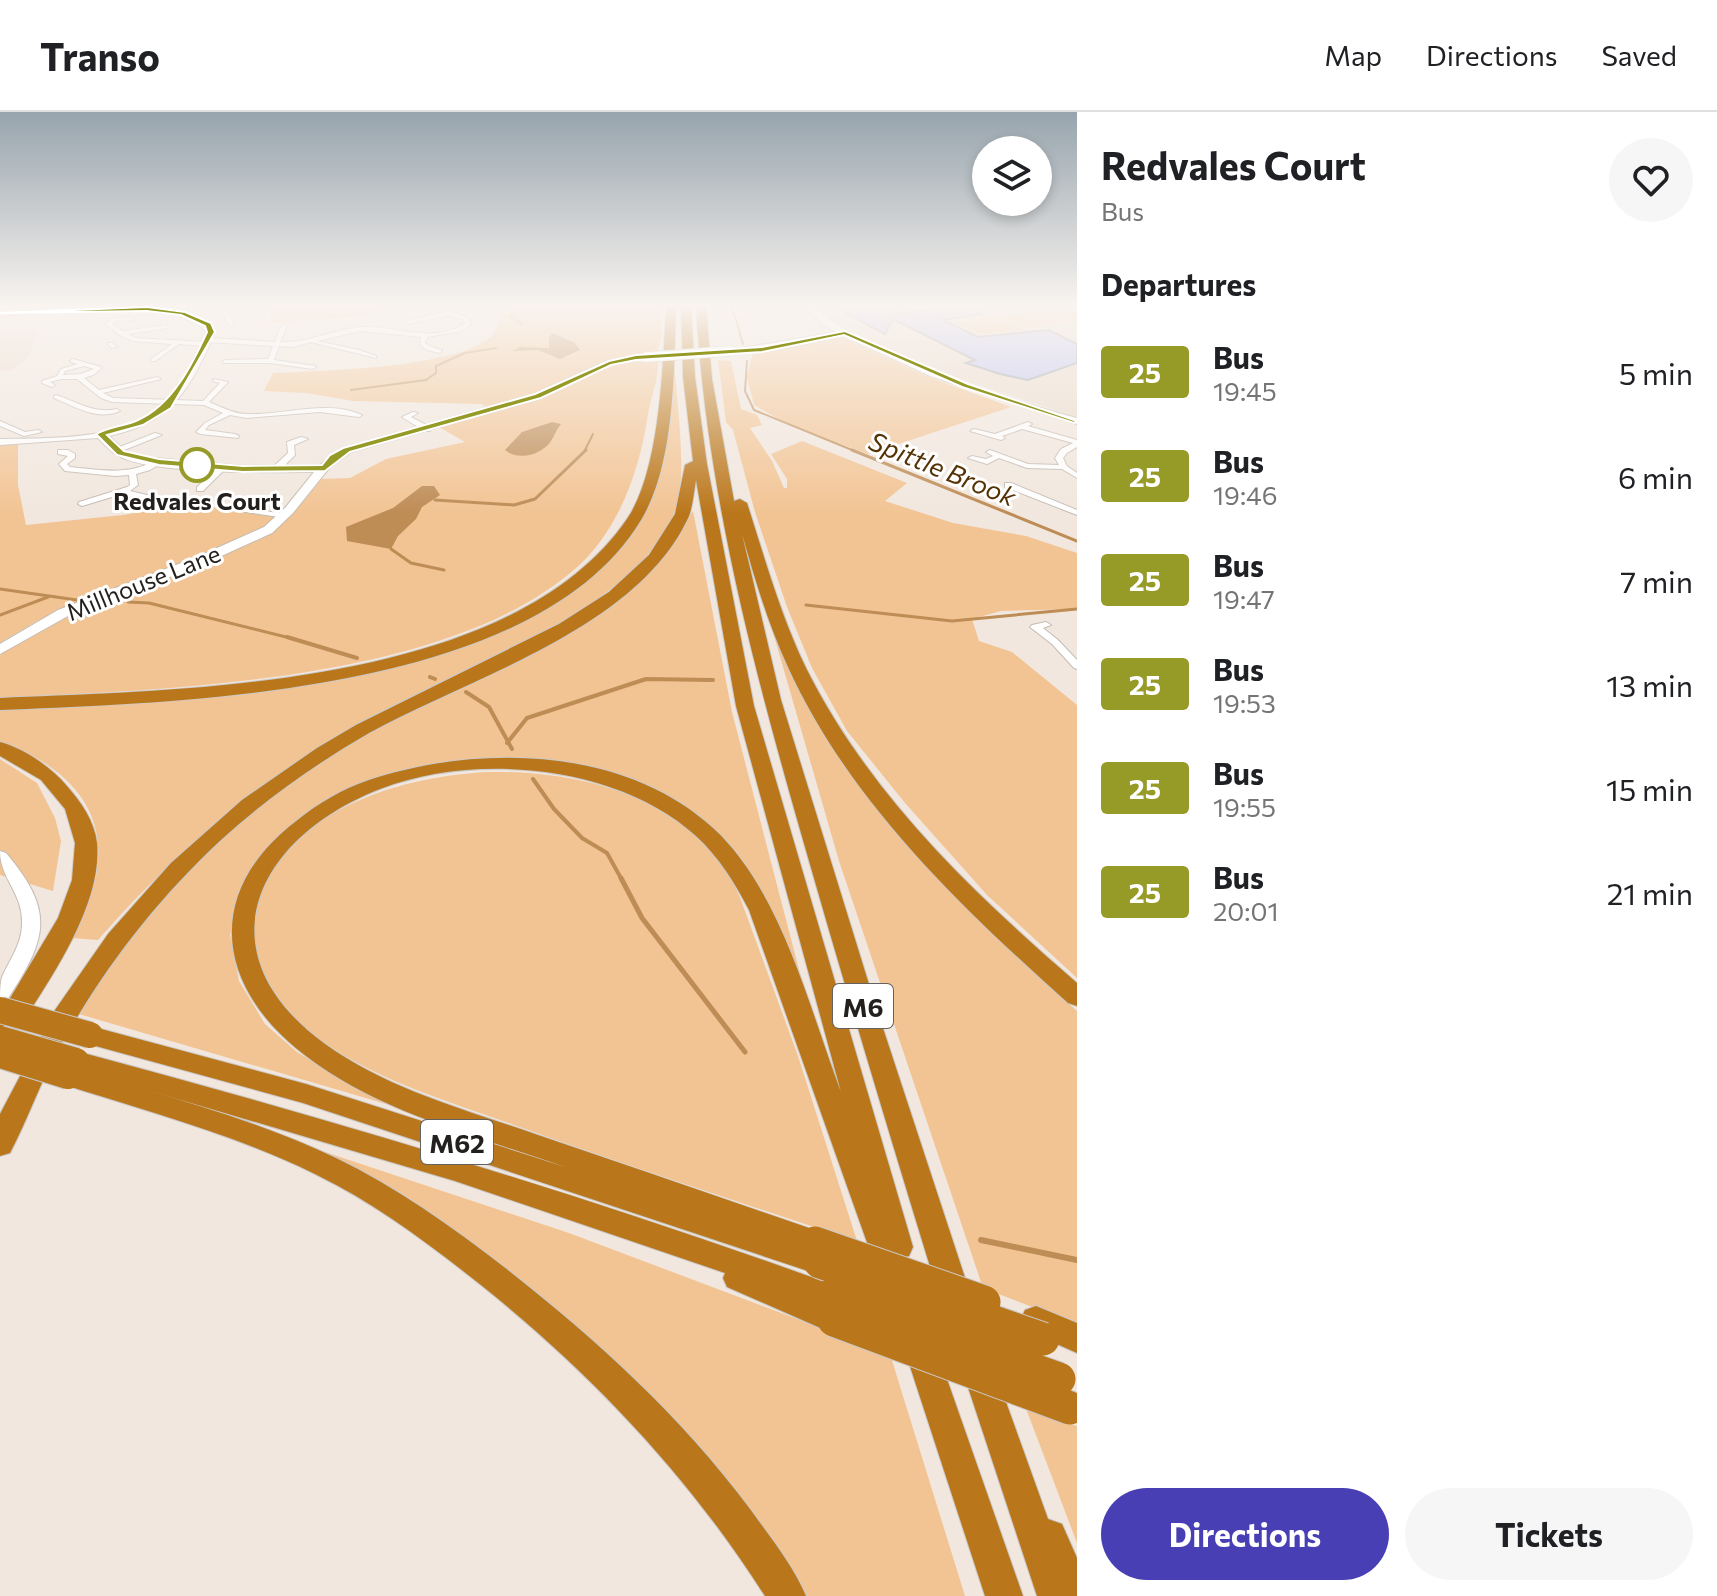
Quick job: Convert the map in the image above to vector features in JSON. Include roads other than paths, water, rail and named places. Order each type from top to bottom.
[{"type":"highway","points":[[0,704],[210,693],[318,679],[378,666],[462,641],[551,600],[595,568],[616,546],[642,501],[662,412],[665,375]]},
{"type":"highway","points":[[698,378],[776,614],[797,668],[828,725],[933,862],[1015,943],[1077,997]]},
{"type":"highway","points":[[0,1145],[20,1098],[66,1009],[90,973],[156,892],[214,834],[285,779],[361,730],[558,632],[628,584],[647,565],[682,517],[691,487],[698,378]]},
{"type":"highway","name":"M6","points":[[698,378],[772,700],[863,1007],[990,1409],[1056,1596]]},
{"type":"highway","name":"M6","points":[[698,378],[702,479],[745,706],[956,1448],[1004,1596]]},
{"type":"highway","points":[[0,748],[32,762],[50,776],[81,813],[86,831],[85,869],[72,911],[0,1037]]},
{"type":"highway","points":[[818,1253],[442,1112],[376,1085],[331,1061],[267,1006],[251,979],[243,953],[241,920],[248,894],[261,868],[311,817],[345,797],[406,776],[461,765],[527,764],[590,774],[646,794],[691,820],[730,860],[761,910],[956,1448]]},
{"type":"highway","name":"M62","points":[[0,1010],[306,1094],[818,1253],[1040,1330],[1077,1350]]},
{"type":"highway","name":"M62","points":[[0,1037],[72,1068],[277,1114],[698,1248],[831,1308],[1071,1396]]},
{"type":"highway","points":[[0,1055],[72,1068],[272,1142],[328,1167],[425,1224],[545,1316],[649,1412],[682,1449],[787,1596]]},
{"type":"highway","points":[[1040,1330],[1077,1338]]},
{"type":"highway","points":[[990,1409],[1075,1596]]},
{"type":"street","points":[[52,385],[44,382],[86,375]]},
{"type":"street","points":[[0,442],[100,434],[140,423],[160,413],[170,403],[187,375]]},
{"type":"street","points":[[100,434],[116,450],[129,457],[159,462],[223,467],[325,468],[334,457],[347,450],[419,420],[538,396],[583,375]]},
{"type":"street","points":[[939,375],[1077,421]]},
{"type":"street","points":[[79,377],[112,400]]},
{"type":"street","points":[[99,392],[158,379]]},
{"type":"street","points":[[205,403],[225,382],[215,380]]},
{"type":"street","points":[[135,390],[147,387],[143,384]]},
{"type":"street","points":[[70,396],[59,398],[72,406],[105,415],[117,411]]},
{"type":"street","points":[[84,409],[112,400],[205,403],[229,413],[264,416],[292,417],[320,410],[359,415]]},
{"type":"street","points":[[54,411],[72,406]]},
{"type":"street","points":[[229,413],[215,418],[200,432],[235,436]]},
{"type":"street","points":[[0,423],[21,435],[38,432]]},
{"type":"street","points":[[974,431],[1000,437],[1026,425],[1077,443]]},
{"type":"street","points":[[116,450],[158,435]]},
{"type":"street","points":[[277,468],[292,453],[290,444],[304,439]]},
{"type":"street","points":[[1077,443],[1059,456],[1064,467],[1077,476]]},
{"type":"street","points":[[61,452],[72,456],[63,464],[68,469],[109,475],[133,475],[159,462]]},
{"type":"street","points":[[973,461],[987,462],[993,454],[1034,467],[1064,467]]},
{"type":"street","points":[[200,489],[223,467]]},
{"type":"street","name":"Millhouse Lane","points":[[0,650],[26,631],[63,614],[255,537],[286,516],[325,468]]},
{"type":"street","points":[[72,503],[83,506],[123,492],[134,485],[133,475]]},
{"type":"street","points":[[1006,484],[1076,511]]},
{"type":"street","points":[[123,492],[148,498]]},
{"type":"street","points":[[232,508],[286,516]]},
{"type":"street","points":[[1046,625],[1035,627],[1059,646],[1077,666]]},
{"type":"street","points":[[1046,647],[1059,646]]},
{"type":"street","points":[[0,857],[26,889],[33,915],[21,960],[0,995]]},
{"type":"waterway","points":[[351,390],[426,380],[433,375]]},
{"type":"waterway","name":"Spittle Brook","points":[[746,375],[745,391],[754,410],[857,452]]},
{"type":"waterway","points":[[584,452],[593,434]]},
{"type":"waterway","name":"Spittle Brook","points":[[852,450],[1077,541]]},
{"type":"waterway","points":[[435,500],[514,505],[535,499],[584,452]]},
{"type":"waterway","points":[[391,549],[411,563],[444,570]]},
{"type":"waterway","points":[[0,589],[77,600]]},
{"type":"waterway","points":[[0,615],[48,597]]},
{"type":"waterway","points":[[128,602],[149,603],[292,639]]},
{"type":"waterway","points":[[806,605],[952,621],[1077,609]]},
{"type":"waterway","points":[[287,637],[292,639]]},
{"type":"waterway","points":[[292,639],[357,658]]},
{"type":"waterway","points":[[430,677],[435,679]]},
{"type":"waterway","points":[[508,742],[527,718],[646,679],[713,680]]},
{"type":"waterway","points":[[466,692],[489,707],[508,742]]},
{"type":"waterway","points":[[508,742],[512,749]]},
{"type":"waterway","points":[[533,779],[554,809],[582,838],[607,853],[622,880]]},
{"type":"waterway","points":[[621,878],[642,918],[745,1052]]},
{"type":"waterway","points":[[981,1240],[1077,1260]]},
{"type":"place","name":"Redvales Court","points":[[197,465]]}]
